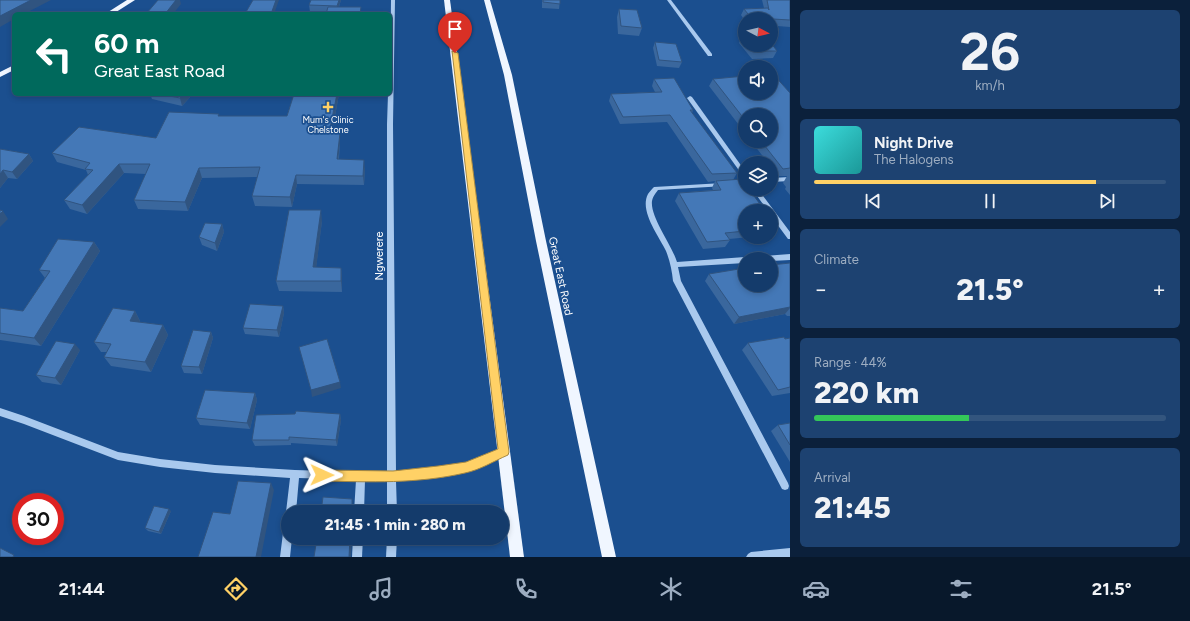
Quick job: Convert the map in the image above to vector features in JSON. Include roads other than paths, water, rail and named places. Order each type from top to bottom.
[{"type":"main road","points":[[111,12],[132,0]]},
{"type":"main road","points":[[447,0],[517,557]]},
{"type":"main road","name":"Great East Road","points":[[487,0],[508,75],[609,557]]},
{"type":"main road","points":[[0,75],[12,68]]},
{"type":"street","name":"Ngwerere","points":[[392,41],[393,0]]},
{"type":"street","points":[[669,0],[710,55]]},
{"type":"street","name":"Ngwerere","points":[[391,96],[392,505]]},
{"type":"street","points":[[690,98],[738,165]]},
{"type":"street","points":[[778,180],[790,179]]},
{"type":"street","points":[[729,184],[656,188],[651,193],[648,200],[652,219],[668,248],[675,265],[678,281],[785,486]]},
{"type":"street","points":[[760,196],[790,237]]},
{"type":"street","points":[[778,258],[790,257]]},
{"type":"street","points":[[675,265],[738,260]]},
{"type":"street","points":[[0,412],[118,456],[160,463],[296,474],[393,477],[466,467],[504,452]]},
{"type":"street","points":[[292,505],[296,474]]},
{"type":"street","points":[[359,505],[361,476]]},
{"type":"street","points":[[285,557],[286,545]]},
{"type":"street","points":[[357,557],[358,545]]},
{"type":"street","points":[[391,557],[392,545]]},
{"type":"street","points":[[751,557],[790,553]]},
{"type":"place","name":"Mum's Clinic Chelstone","points":[[328,107]]}]
